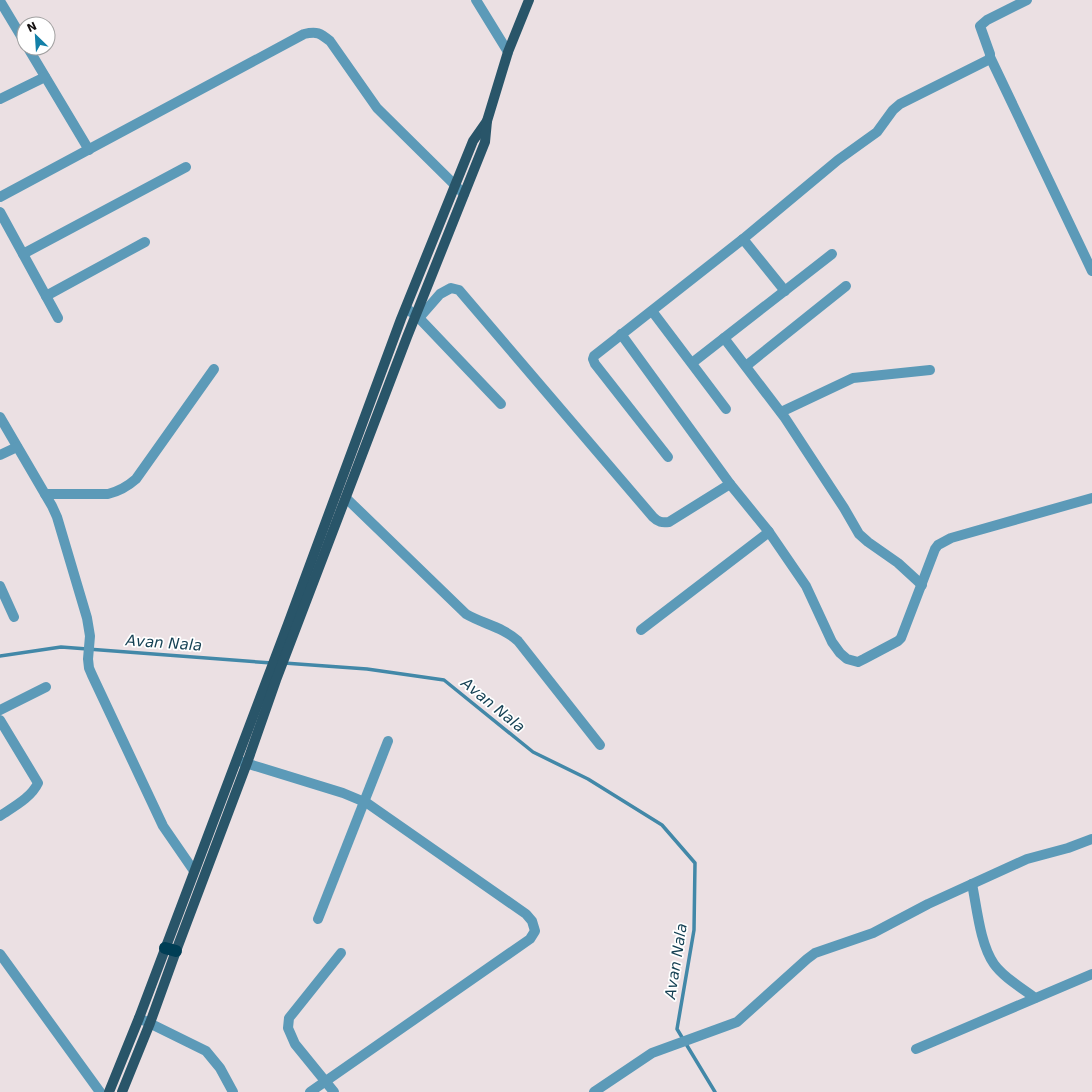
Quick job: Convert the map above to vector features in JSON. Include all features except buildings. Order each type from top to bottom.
[{"type":"main road","points":[[292,625],[346,498],[418,317],[485,142],[487,121],[508,52],[529,0]]},
{"type":"main road","points":[[122,1092],[150,1023],[194,871],[236,760],[272,678],[292,625],[406,308],[473,141],[487,121]]},
{"type":"main road","points":[[109,1092],[139,1018],[171,950],[247,763],[272,678]]},
{"type":"street","points":[[476,0],[508,52]]},
{"type":"street","points":[[1027,0],[982,23],[980,26],[990,51],[990,57],[1092,271]]},
{"type":"street","points":[[0,1],[16,28]]},
{"type":"street","points":[[0,197],[304,34],[314,32],[322,34],[330,41],[380,112],[464,194]]},
{"type":"street","points":[[33,56],[89,150]]},
{"type":"street","points":[[668,457],[595,364],[593,359],[594,356],[742,239],[838,160],[877,132],[893,110],[900,104],[988,60],[990,57]]},
{"type":"street","points":[[0,99],[45,77]]},
{"type":"street","points":[[23,254],[186,168]]},
{"type":"street","points":[[0,212],[58,318]]},
{"type":"street","points":[[742,239],[785,291]]},
{"type":"street","points":[[46,296],[146,242]]},
{"type":"street","points":[[692,363],[832,254]]},
{"type":"street","points":[[746,366],[846,286]]},
{"type":"street","points":[[418,317],[440,294],[451,288],[458,290],[648,512],[658,521],[664,523],[669,522],[730,484]]},
{"type":"street","points":[[406,308],[418,317],[501,404]]},
{"type":"street","points":[[652,311],[726,409]]},
{"type":"street","points":[[621,334],[730,484],[769,532],[806,586],[832,642],[840,653],[847,659],[858,662],[901,638],[936,549],[938,545],[944,541],[1092,498]]},
{"type":"street","points":[[724,338],[780,412],[844,508],[859,534],[898,563],[922,584]]},
{"type":"street","points":[[45,494],[108,494],[127,487],[136,479],[214,369]]},
{"type":"street","points":[[780,412],[853,378],[930,370]]},
{"type":"street","points":[[0,417],[57,517],[87,618],[90,636],[88,660],[89,668],[163,826],[194,871]]},
{"type":"street","points":[[0,455],[17,446]]},
{"type":"street","points":[[346,498],[466,614],[504,630],[518,641],[600,745]]},
{"type":"street","points":[[641,630],[769,532]]},
{"type":"street","points":[[0,586],[14,617]]},
{"type":"street","points":[[0,710],[46,687]]},
{"type":"street","points":[[0,720],[38,783],[35,790],[0,816]]},
{"type":"street","points":[[318,918],[388,741]]},
{"type":"street","points":[[236,760],[343,793],[363,801],[380,811],[526,914],[532,921],[535,931],[530,939],[310,1092]]},
{"type":"street","points":[[594,1092],[652,1053],[737,1022],[815,953],[873,933],[928,904],[1026,859],[1068,848],[1092,839]]},
{"type":"street","points":[[972,884],[983,939],[994,964],[1035,998]]},
{"type":"street","points":[[334,1092],[295,1044],[288,1028],[289,1018],[341,953]]},
{"type":"street","points":[[0,954],[100,1092]]},
{"type":"street","points":[[916,1049],[1092,974]]},
{"type":"street","points":[[139,1018],[206,1051],[220,1068],[233,1092]]},
{"type":"waterway","name":"Avan Nala","points":[[0,656],[61,647],[272,663]]},
{"type":"waterway","name":"Avan Nala","points":[[284,663],[367,669],[444,680],[533,752],[588,779],[662,825],[695,863],[694,930],[677,1029],[715,1092]]}]
